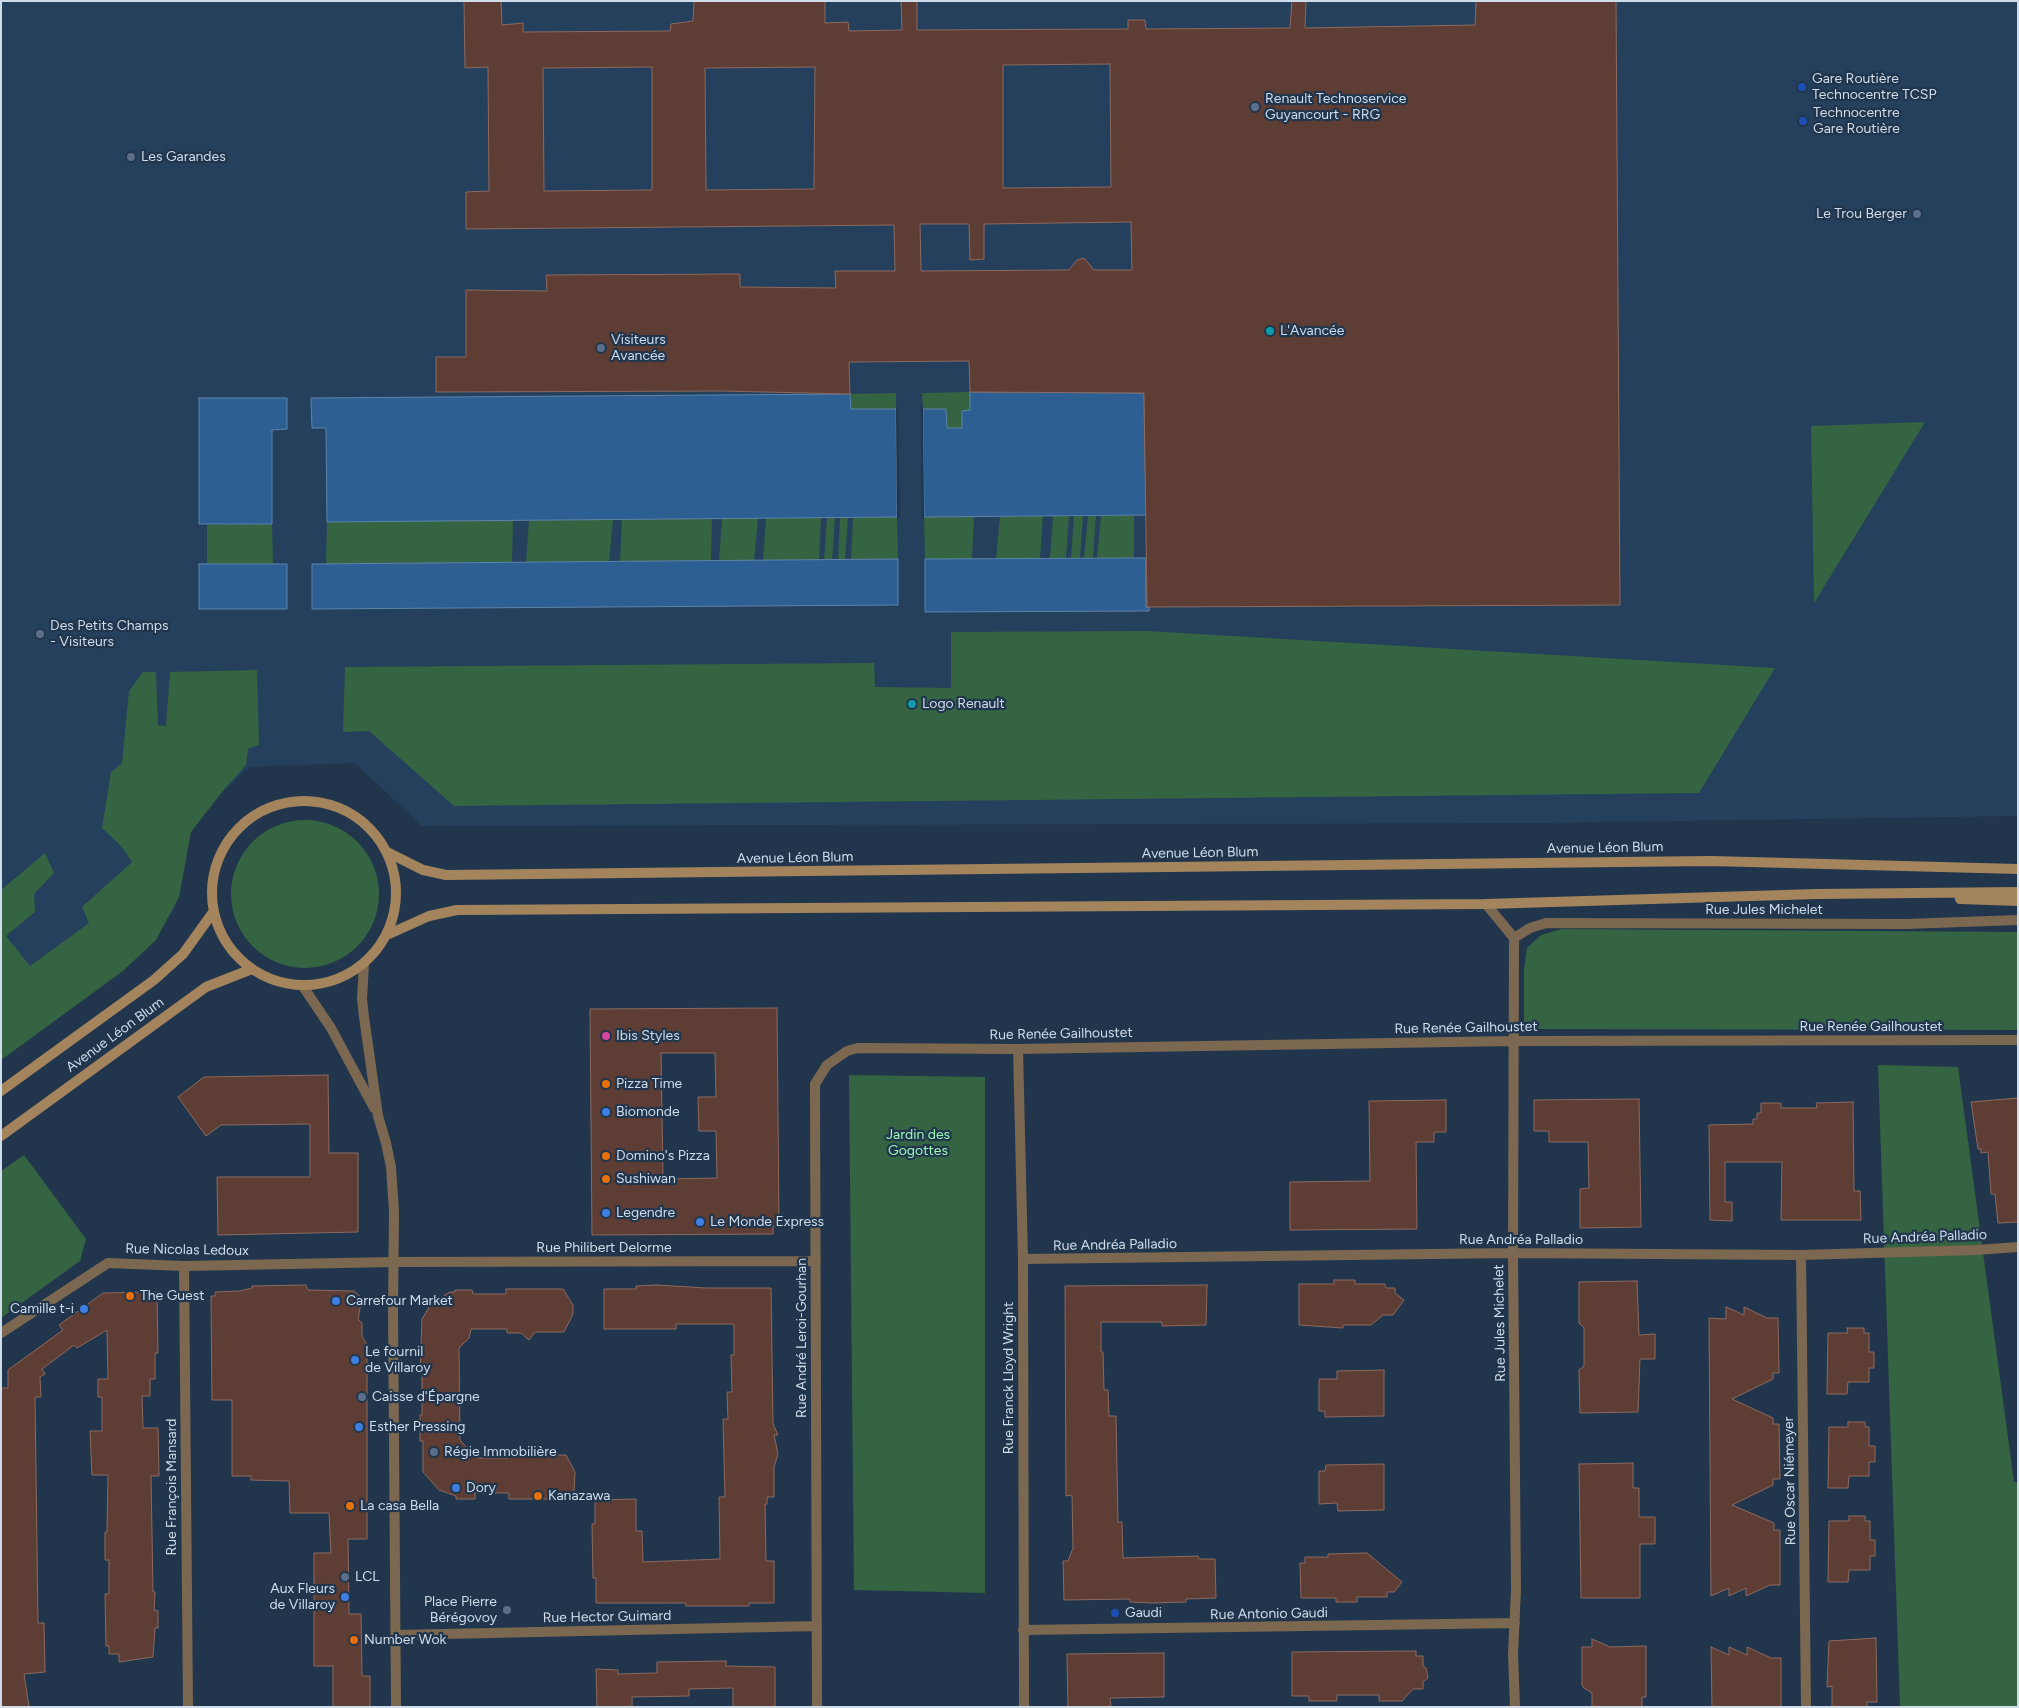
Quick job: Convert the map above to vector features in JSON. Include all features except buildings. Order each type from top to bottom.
[{"type":"main road","points":[[300,801],[330,805],[357,818],[378,839],[387,852],[396,885],[396,906],[389,934],[364,964],[345,976],[324,983],[302,985],[276,981],[252,969],[234,953],[221,934],[214,911],[212,885],[218,859],[232,836],[251,818],[274,806],[300,801]]},
{"type":"main road","name":"Avenue Léon Blum","points":[[387,852],[423,870],[446,876],[1711,861],[2018,869]]},
{"type":"main road","points":[[389,934],[429,916],[457,910],[1486,904],[1817,894],[2018,892]]},
{"type":"main road","points":[[1817,894],[2018,901]]},
{"type":"main road","name":"Avenue Léon Blum","points":[[1,1091],[154,980],[183,954],[214,911]]},
{"type":"main road","name":"Avenue Léon Blum","points":[[1,1136],[206,987],[252,969]]},
{"type":"street","points":[[1486,904],[1514,938]]},
{"type":"street","name":"Rue Jules Michelet","points":[[1514,1707],[1516,1589],[1513,1253],[1514,938],[1530,928],[1546,923],[1906,924],[2018,920]]},
{"type":"street","points":[[364,964],[362,999],[378,1116],[391,1167],[394,1212],[396,1707]]},
{"type":"street","points":[[302,985],[331,1028],[378,1116]]},
{"type":"street","name":"Rue Renée Gailhoustet","points":[[915,1048],[1018,1049],[1513,1041],[2018,1040]]},
{"type":"street","name":"Rue André Leroi-Gourhan","points":[[817,1707],[815,1084],[826,1065],[847,1051],[858,1048],[915,1048]]},
{"type":"street","name":"Rue Franck Lloyd Wright","points":[[1018,1049],[1023,1260],[1024,1707]]},
{"type":"street","name":"Rue Andréa Palladio","points":[[1023,1260],[1513,1253],[1801,1254],[1976,1250],[2018,1247]]},
{"type":"street","name":"Rue Oscar Niémeyer","points":[[1801,1254],[1806,1707]]},
{"type":"street","name":"Rue Philibert Delorme","points":[[393,1262],[816,1261]]},
{"type":"street","name":"Rue Nicolas Ledoux","points":[[1,1333],[108,1263],[184,1266],[393,1262]]},
{"type":"street","name":"Rue François Mansard","points":[[184,1266],[188,1707]]},
{"type":"street","name":"Rue Antonio Gaudi","points":[[1023,1630],[1515,1623]]},
{"type":"street","name":"Rue Hector Guimard","points":[[397,1635],[817,1626]]},
{"type":"shaded area","points":[[1,1],[2018,1],[2018,816],[1542,823],[422,826],[355,763],[249,767],[195,818],[179,858],[174,894],[175,909],[138,955],[1,1053]]},
{"type":"shaded area","points":[[970,392],[1144,393],[1146,515],[924,517],[923,409],[946,409],[947,428],[962,428],[962,411],[970,410]]},
{"type":"shaded area","points":[[850,394],[851,409],[896,409],[897,517],[327,522],[326,428],[312,428],[311,398]]},
{"type":"shaded area","points":[[199,398],[287,398],[287,429],[272,430],[272,524],[199,524]]},
{"type":"shaded area","points":[[1146,558],[1146,607],[1149,607],[1149,611],[925,612],[925,559]]},
{"type":"shaded area","points":[[898,559],[898,605],[312,609],[312,564]]},
{"type":"shaded area","points":[[199,564],[287,564],[287,609],[199,609]]},
{"type":"green space","points":[[970,392],[970,410],[962,428],[946,429],[946,409],[923,409],[922,393]]},
{"type":"green space","points":[[896,393],[896,409],[850,409],[850,394]]},
{"type":"green space","points":[[1925,422],[1814,603],[1811,426]]},
{"type":"green space","points":[[1088,515],[1096,515],[1093,558],[1084,558]]},
{"type":"green space","points":[[1134,515],[1134,558],[1097,558],[1101,516]]},
{"type":"green space","points":[[1043,516],[1040,558],[996,559],[1000,517]]},
{"type":"green space","points":[[1053,516],[1069,516],[1066,558],[1050,559]]},
{"type":"green space","points":[[1074,516],[1083,516],[1080,558],[1071,558]]},
{"type":"green space","points":[[848,517],[845,560],[838,561],[840,518]]},
{"type":"green space","points":[[853,517],[897,517],[898,559],[851,560]]},
{"type":"green space","points":[[924,517],[974,517],[972,559],[925,559]]},
{"type":"green space","points":[[758,518],[754,561],[719,561],[722,519]]},
{"type":"green space","points":[[766,518],[821,518],[819,561],[763,561]]},
{"type":"green space","points":[[827,518],[835,518],[832,561],[824,561]]},
{"type":"green space","points":[[613,519],[609,562],[526,562],[529,520]]},
{"type":"green space","points":[[622,519],[712,519],[711,561],[620,562]]},
{"type":"green space","points":[[513,520],[512,562],[326,564],[327,522]]},
{"type":"green space","points":[[272,524],[273,564],[207,564],[207,525]]},
{"type":"green space","points":[[1148,631],[1775,668],[1699,793],[454,806],[369,731],[343,732],[345,667],[874,663],[875,687],[951,688],[951,632]]},
{"type":"green space","points":[[257,670],[259,745],[248,749],[246,765],[191,832],[179,897],[156,940],[123,971],[1,1060],[1,890],[45,853],[54,873],[34,894],[35,912],[6,936],[30,966],[89,923],[82,907],[132,862],[121,846],[102,828],[111,772],[122,763],[129,691],[143,672],[156,672],[158,725],[166,726],[170,672]]},
{"type":"green space","points":[[305,820],[320,821],[333,825],[358,841],[374,866],[378,879],[378,909],[374,922],[358,947],[333,963],[320,967],[305,968],[290,967],[277,963],[252,947],[236,922],[232,909],[231,894],[232,879],[236,866],[252,841],[277,825],[290,821]]},
{"type":"green space","points":[[1562,929],[2018,932],[2018,1030],[1532,1029],[1524,1021],[1524,970],[1527,948],[1541,935]]},
{"type":"green space","points":[[1878,1065],[1958,1067],[2014,1482],[2018,1482],[2018,1707],[1900,1707]]},
{"type":"green space","name":"Jardin des Gogottes","points":[[849,1075],[985,1077],[985,1593],[854,1590]]},
{"type":"green space","points":[[24,1155],[86,1239],[80,1261],[1,1318],[1,1171]]},
{"type":"pier","points":[[896,406],[898,409],[900,517],[897,520]]},
{"type":"pier","points":[[921,407],[923,407],[924,520],[922,517]]},
{"type":"place","name":"Gare Routière Technocentre TCSP","points":[[1802,87]]},
{"type":"place","name":"Renault Technoservice Guyancourt - RRG","points":[[1255,107]]},
{"type":"place","name":"Technocentre Gare Routière","points":[[1803,121]]},
{"type":"place","name":"Les Garandes","points":[[131,157]]},
{"type":"place","name":"Le Trou Berger","points":[[1917,214]]},
{"type":"place","name":"L'Avancée","points":[[1270,331]]},
{"type":"place","name":"Visiteurs Avancée","points":[[601,348]]},
{"type":"place","name":"Des Petits Champs - Visiteurs","points":[[40,634]]},
{"type":"place","name":"Logo Renault","points":[[912,704]]},
{"type":"place","name":"Ibis Styles","points":[[606,1036]]},
{"type":"place","name":"Pizza Time","points":[[606,1084]]},
{"type":"place","name":"Biomonde","points":[[606,1112]]},
{"type":"place","name":"Domino's Pizza","points":[[606,1156]]},
{"type":"place","name":"Sushiwan","points":[[606,1179]]},
{"type":"place","name":"Legendre","points":[[606,1213]]},
{"type":"place","name":"Le Monde Express","points":[[700,1222]]},
{"type":"place","name":"The Guest","points":[[130,1296]]},
{"type":"place","name":"Carrefour Market","points":[[336,1301]]},
{"type":"place","name":"Camille t-i","points":[[84,1309]]},
{"type":"place","name":"Le fournil de Villaroy","points":[[355,1360]]},
{"type":"place","name":"Caisse d'Épargne","points":[[362,1397]]},
{"type":"place","name":"Esther Pressing","points":[[359,1427]]},
{"type":"place","name":"Régie Immobilière","points":[[434,1452]]},
{"type":"place","name":"Dory","points":[[456,1488]]},
{"type":"place","name":"Kanazawa","points":[[538,1496]]},
{"type":"place","name":"La casa Bella","points":[[350,1506]]},
{"type":"place","name":"LCL","points":[[345,1577]]},
{"type":"place","name":"Aux Fleurs de Villaroy","points":[[345,1597]]},
{"type":"place","name":"Place Pierre Bérégovoy","points":[[507,1610]]},
{"type":"place","name":"Gaudi","points":[[1115,1613]]},
{"type":"place","name":"Number Wok","points":[[354,1640]]}]
